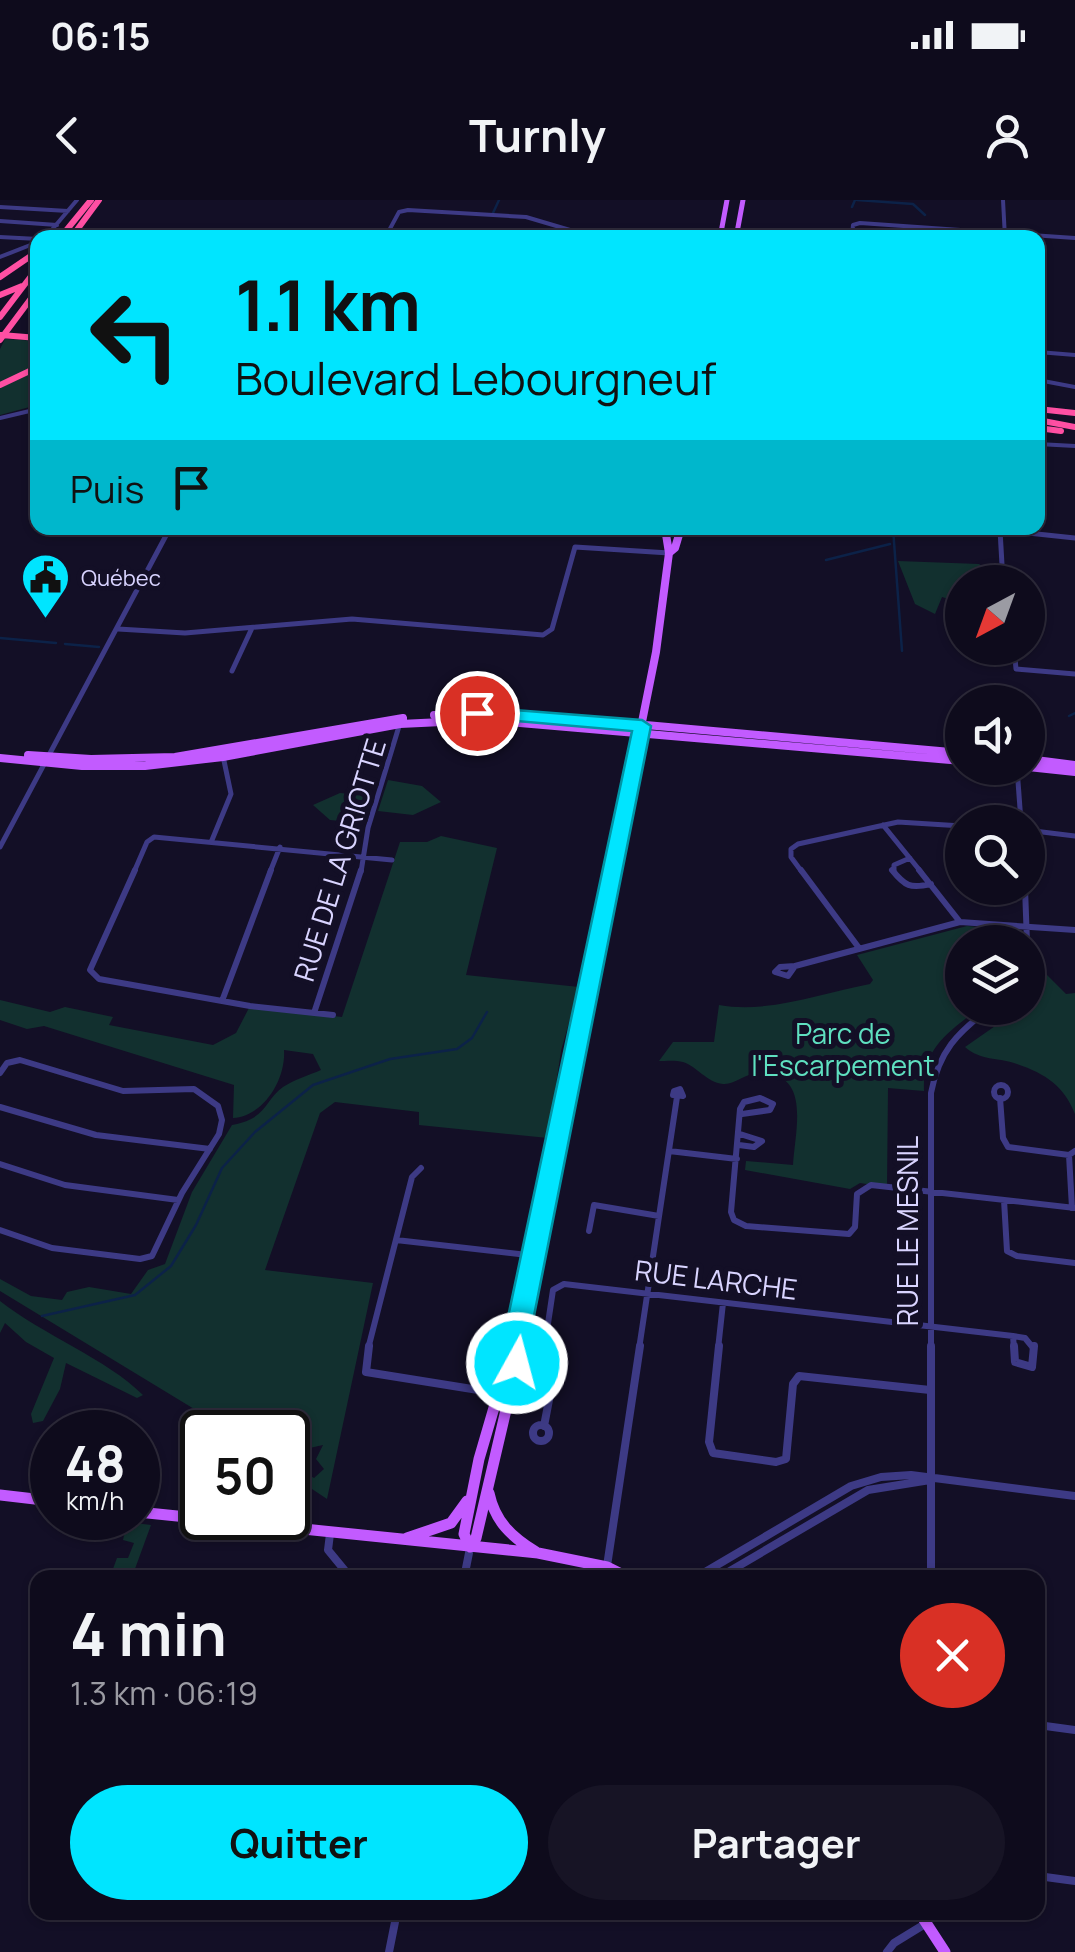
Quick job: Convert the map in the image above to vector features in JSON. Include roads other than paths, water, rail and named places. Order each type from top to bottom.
[{"type":"highway","points":[[66,230],[90,200]]},
{"type":"highway","points":[[77,230],[99,200]]},
{"type":"highway","points":[[0,278],[30,257]]},
{"type":"highway","points":[[0,317],[30,277]]},
{"type":"highway","points":[[0,295],[30,285]]},
{"type":"highway","points":[[3,334],[30,295]]},
{"type":"highway","points":[[3,334],[30,297]]},
{"type":"highway","points":[[18,316],[30,306]]},
{"type":"highway","points":[[3,334],[30,334]]},
{"type":"highway","points":[[0,385],[30,371]]},
{"type":"highway","points":[[1045,410],[1075,413]]},
{"type":"highway","points":[[1045,423],[1075,428]]},
{"type":"main road","points":[[727,200],[728,230]]},
{"type":"main road","points":[[730,230],[743,200]]},
{"type":"main road","points":[[470,1547],[464,1534],[473,1490],[536,1256],[641,729],[670,552],[666,535]]},
{"type":"main road","points":[[670,552],[678,535]]},
{"type":"main road","points":[[0,756],[124,767],[223,754],[399,721],[522,721],[945,756]]},
{"type":"main road","points":[[1045,765],[1075,768]]},
{"type":"main road","points":[[470,1547],[517,1363],[517,1336]]},
{"type":"main road","points":[[488,1485],[491,1508],[504,1530],[538,1553]]},
{"type":"main road","points":[[400,1540],[451,1523],[473,1490]]},
{"type":"main road","points":[[0,1495],[30,1498]]},
{"type":"main road","points":[[160,1515],[538,1553],[613,1570]]},
{"type":"main road","points":[[923,1920],[944,1952]]},
{"type":"street","points":[[52,230],[77,200]]},
{"type":"street","points":[[1004,200],[1005,230]]},
{"type":"street","points":[[0,206],[68,211]]},
{"type":"street","points":[[389,230],[399,212],[408,210],[526,218],[569,230]]},
{"type":"street","points":[[0,221],[57,225]]},
{"type":"street","points":[[852,230],[857,223],[943,230]]},
{"type":"street","points":[[0,237],[30,240]]},
{"type":"street","points":[[1045,237],[1075,238]]},
{"type":"street","points":[[0,256],[30,244]]},
{"type":"street","points":[[1045,353],[1075,355]]},
{"type":"street","points":[[1045,381],[1075,387]]},
{"type":"street","points":[[0,418],[30,410]]},
{"type":"street","points":[[1045,444],[1075,446]]},
{"type":"street","points":[[0,847],[166,535]]},
{"type":"street","points":[[1000,535],[1002,565]]},
{"type":"street","points":[[1045,535],[1075,538]]},
{"type":"street","points":[[118,629],[177,633],[352,619],[543,635],[552,629],[575,547],[670,552]]},
{"type":"street","points":[[232,671],[252,627]]},
{"type":"street","points":[[1016,665],[1075,674]]},
{"type":"street","name":"RUE DE LA GRIOTTE","points":[[314,1013],[364,857],[368,828],[399,721]]},
{"type":"street","points":[[212,840],[231,794],[223,754]]},
{"type":"street","points":[[859,948],[789,852],[798,844],[898,822],[945,825]]},
{"type":"street","points":[[883,825],[960,922]]},
{"type":"street","points":[[1045,832],[1075,836]]},
{"type":"street","points":[[333,1015],[222,1001],[92,975],[90,970],[150,840],[160,836],[392,860]]},
{"type":"street","points":[[222,1001],[280,847]]},
{"type":"street","points":[[910,858],[894,864],[896,878],[913,888],[931,884]]},
{"type":"street","points":[[795,966],[960,922],[1010,925]]},
{"type":"street","points":[[1045,928],[1075,930]]},
{"type":"street","name":"RUE LE MESNIL","points":[[931,1570],[931,1093],[936,1060],[968,1025]]},
{"type":"street","points":[[0,1073],[8,1063],[20,1060],[123,1091],[194,1089],[212,1099],[221,1114],[219,1134],[178,1200],[152,1256],[140,1259],[52,1248],[0,1230]]},
{"type":"street","points":[[607,1567],[677,1097]]},
{"type":"street","points":[[742,1114],[731,1212],[734,1220],[746,1226],[844,1236],[855,1227],[856,1194],[864,1186],[1074,1208],[1072,1153],[1008,1147],[1002,1138],[1000,1098]]},
{"type":"street","points":[[0,1107],[96,1136],[210,1149]]},
{"type":"street","points":[[739,1145],[754,1147],[762,1141],[740,1134]]},
{"type":"street","points":[[669,1151],[738,1159]]},
{"type":"street","points":[[0,1164],[65,1185],[178,1200]]},
{"type":"street","points":[[422,1168],[412,1178],[364,1366],[366,1372],[497,1394]]},
{"type":"street","points":[[1004,1200],[1006,1247],[1012,1255],[1075,1263]]},
{"type":"street","points":[[589,1231],[594,1205],[660,1216]]},
{"type":"street","points":[[396,1240],[536,1256]]},
{"type":"street","name":"RUE LARCHE","points":[[544,1426],[554,1374],[547,1330],[553,1290],[564,1284],[1013,1336]]},
{"type":"street","points":[[723,1303],[709,1442],[714,1453],[776,1462],[786,1459],[793,1384],[799,1376],[930,1390]]},
{"type":"street","points":[[1013,1336],[1028,1339],[1034,1346],[1032,1367],[1016,1362],[1013,1336]]},
{"type":"street","points":[[708,1570],[851,1486],[896,1474],[913,1473],[931,1479],[1075,1496]]},
{"type":"street","points":[[732,1570],[868,1490],[931,1479]]},
{"type":"street","points":[[330,1534],[328,1550],[344,1570]]},
{"type":"street","points":[[466,1570],[470,1547]]},
{"type":"street","points":[[1045,1726],[1075,1730]]},
{"type":"street","points":[[1045,1877],[1075,1881]]},
{"type":"street","points":[[389,1952],[395,1920]]},
{"type":"street","points":[[887,1952],[920,1920]]},
{"type":"waterway","points":[[493,213],[499,200]]},
{"type":"waterway","points":[[852,207],[855,200]]},
{"type":"waterway","points":[[857,200],[913,204],[925,215]]},
{"type":"waterway","points":[[894,535],[902,651]]},
{"type":"waterway","points":[[826,560],[890,544]]},
{"type":"waterway","points":[[0,638],[56,643]]},
{"type":"waterway","points":[[65,644],[99,647]]},
{"type":"waterway","points":[[1069,716],[1075,713]]},
{"type":"waterway","points":[[42,1316],[135,1295],[171,1266],[196,1225],[222,1168],[255,1132],[313,1085],[390,1059],[457,1049],[472,1038],[487,1012]]},
{"type":"place","name":"Québec","points":[[46,620]]},
{"type":"park label","name":"Parc de l'Escarpement","points":[[843,1050]]}]
